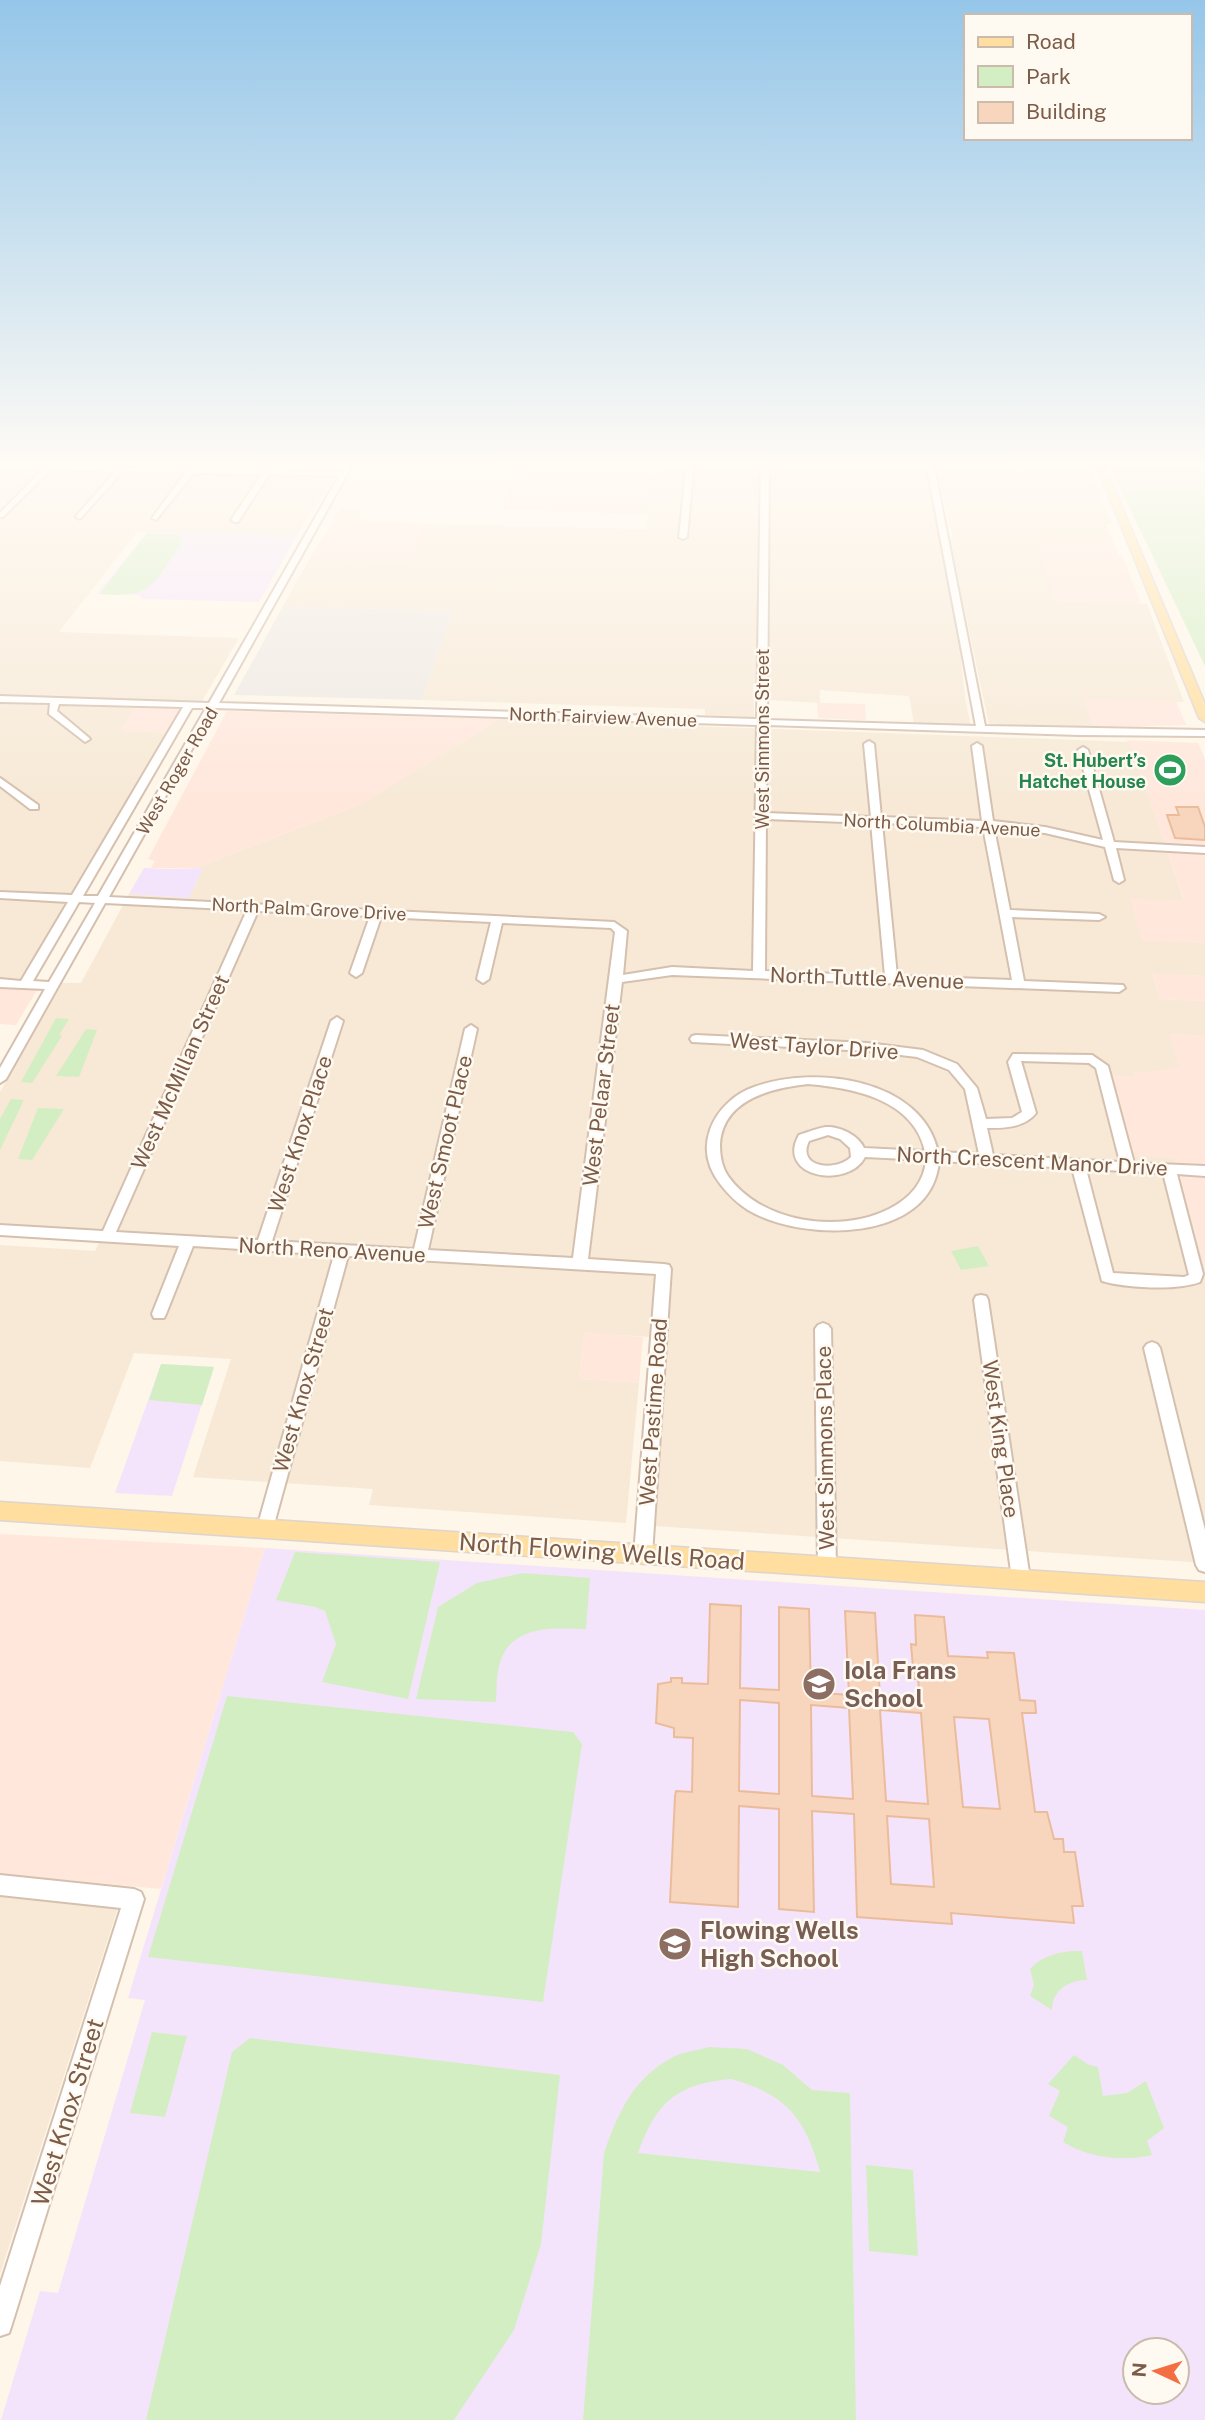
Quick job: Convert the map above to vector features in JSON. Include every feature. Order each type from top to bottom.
[{"type":"main road","points":[[1146,575],[1205,718]]},
{"type":"main road","name":"North Flowing Wells Road","points":[[0,1511],[1205,1592]]},
{"type":"street","name":"West Roger Road","points":[[0,1079],[288,575]]},
{"type":"street","name":"West Simmons Street","points":[[759,974],[763,575]]},
{"type":"street","points":[[951,575],[981,729]]},
{"type":"street","name":"North Fairview Avenue","points":[[0,699],[761,723],[1205,733]]},
{"type":"street","points":[[56,700],[52,712],[85,739]]},
{"type":"street","name":"West Roger Road","points":[[24,984],[190,704]]},
{"type":"street","points":[[869,744],[891,978]]},
{"type":"street","points":[[976,746],[1018,984]]},
{"type":"street","points":[[1083,750],[1119,880]]},
{"type":"street","points":[[0,781],[34,807]]},
{"type":"street","name":"North Columbia Avenue","points":[[762,817],[988,824],[1045,830],[1110,845],[1205,850]]},
{"type":"street","name":"North Palm Grove Drive","points":[[0,895],[619,925]]},
{"type":"street","name":"West McMillan Street","points":[[107,1237],[254,906]]},
{"type":"street","points":[[356,973],[377,912]]},
{"type":"street","points":[[1004,913],[1099,917]]},
{"type":"street","points":[[483,979],[497,919]]},
{"type":"street","name":"West Pelaar Street","points":[[580,1264],[622,935],[619,925]]},
{"type":"street","name":"North Tuttle Avenue","points":[[616,979],[672,971],[1119,988]]},
{"type":"street","points":[[0,983],[54,986]]},
{"type":"street","name":"West Knox Place","points":[[263,1247],[337,1021]]},
{"type":"street","name":"West Smoot Place","points":[[420,1255],[471,1029]]},
{"type":"street","name":"West Taylor Drive","points":[[696,1039],[867,1047],[919,1053],[953,1067],[971,1088],[987,1159]]},
{"type":"street","points":[[980,1123],[1017,1121],[1029,1113],[1014,1062],[1017,1057],[1092,1059],[1102,1066],[1128,1167]]},
{"type":"street","points":[[807,1080],[841,1083],[868,1089],[886,1097],[910,1113],[926,1133],[934,1156],[922,1192],[904,1208],[878,1221],[849,1227],[825,1227],[793,1223],[746,1202],[720,1175],[712,1149],[715,1128],[730,1107],[750,1093],[781,1083],[807,1080]]},
{"type":"street","name":"North Crescent Manor Drive","points":[[859,1152],[1205,1171]]},
{"type":"street","points":[[1078,1164],[1107,1277],[1185,1282],[1195,1279],[1196,1274],[1169,1169]]},
{"type":"street","name":"North Reno Avenue","points":[[0,1230],[664,1269]]},
{"type":"street","points":[[159,1314],[188,1242]]},
{"type":"street","name":"West Knox Street","points":[[265,1528],[342,1252]]},
{"type":"street","name":"West Pastime Road","points":[[643,1555],[664,1269]]},
{"type":"street","name":"West King Place","points":[[981,1300],[1021,1579]]},
{"type":"street","name":"West Simmons Place","points":[[823,1329],[827,1567]]},
{"type":"street","points":[[1152,1348],[1205,1565]]},
{"type":"street","name":"West Knox Street","points":[[0,1885],[134,1899],[0,2324]]},
{"type":"shaded area","points":[[0,575],[104,575],[59,632],[239,638],[202,701],[0,695]]},
{"type":"shaded area","points":[[113,575],[275,575],[259,602],[143,599],[139,595],[97,594]]},
{"type":"shaded area","points":[[301,575],[946,575],[959,639],[965,698],[971,726],[914,724],[909,696],[820,690],[820,703],[770,700],[769,684],[753,684],[754,717],[705,715],[705,709],[422,700],[454,611],[283,606]]},
{"type":"shaded area","points":[[957,575],[1047,575],[1055,601],[1147,604],[1184,702],[1084,699],[1093,727],[989,724]]},
{"type":"shaded area","points":[[1047,575],[1129,575],[1141,604],[1055,601]]},
{"type":"shaded area","points":[[283,606],[454,611],[422,700],[234,695]]},
{"type":"shaded area","points":[[1083,699],[1176,701],[1186,725],[1093,727]]},
{"type":"shaded area","points":[[0,702],[136,706],[121,730],[169,733],[22,979],[0,978]]},
{"type":"shaded area","points":[[817,703],[865,704],[866,720],[818,718]]},
{"type":"shaded area","points":[[136,706],[184,708],[169,733],[120,730]]},
{"type":"shaded area","points":[[227,711],[500,719],[359,805],[196,868],[151,868],[155,861],[148,859]]},
{"type":"shaded area","points":[[500,719],[1130,742],[1184,901],[1142,940],[1205,943],[1205,976],[1152,974],[1160,999],[1205,1001],[1205,1036],[1170,1034],[1180,1068],[1135,1072],[1135,1076],[1113,1076],[1175,1158],[1205,1268],[1205,1563],[655,1526],[667,1338],[584,1333],[579,1379],[639,1383],[626,1523],[369,1505],[373,1489],[193,1477],[231,1359],[134,1353],[90,1468],[0,1461],[0,1245],[95,1251],[105,1229],[0,1224],[0,1092],[62,983],[81,983],[129,894],[189,898],[203,868],[196,868],[359,805]]},
{"type":"shaded area","points":[[1125,740],[1198,743],[1205,759],[1205,943],[1142,941],[1130,899],[1184,900],[1130,743]]},
{"type":"shaded area","points":[[144,868],[203,868],[189,898],[129,894]]},
{"type":"shaded area","points":[[1152,973],[1205,976],[1205,1001],[1160,999]]},
{"type":"shaded area","points":[[0,978],[43,980],[16,1025],[0,1024]]},
{"type":"shaded area","points":[[1170,1034],[1205,1036],[1205,1268],[1175,1158],[1132,1156],[1113,1075],[1135,1076],[1134,1072],[1179,1067]]},
{"type":"shaded area","points":[[584,1332],[643,1337],[639,1383],[579,1379]]},
{"type":"shaded area","points":[[161,1364],[214,1367],[172,1496],[115,1493]]},
{"type":"shaded area","points":[[0,1534],[265,1548],[161,1889],[0,1874]]},
{"type":"shaded area","name":"Flowing Wells High School","points":[[265,1548],[1205,1610],[1205,2420],[1,2420],[40,2291],[58,2293],[145,2000],[128,1998]]},
{"type":"shaded area","points":[[0,1874],[125,1886],[0,2274]]},
{"type":"green space","points":[[115,575],[160,575],[142,591],[118,595],[100,594]]},
{"type":"green space","points":[[1162,575],[1205,575],[1205,666]]},
{"type":"green space","points":[[56,1018],[69,1019],[59,1035],[62,1036],[32,1083],[21,1082]]},
{"type":"green space","points":[[86,1029],[97,1030],[79,1077],[56,1076]]},
{"type":"green space","points":[[11,1099],[24,1100],[0,1150],[0,1119]]},
{"type":"green space","points":[[38,1108],[64,1109],[32,1160],[18,1159]]},
{"type":"green space","points":[[978,1246],[989,1266],[961,1270],[951,1251]]},
{"type":"green space","points":[[161,1364],[214,1367],[202,1405],[149,1400]]},
{"type":"green space","points":[[295,1552],[440,1562],[408,1699],[322,1682],[336,1644],[325,1611],[276,1600]]},
{"type":"green space","points":[[523,1573],[590,1578],[586,1629],[536,1631],[514,1641],[506,1650],[499,1667],[496,1702],[416,1699],[438,1607],[477,1583]]},
{"type":"green space","points":[[227,1696],[573,1732],[582,1744],[543,2002],[148,1957]]},
{"type":"green space","points":[[1082,1951],[1087,1980],[1068,1984],[1058,1992],[1052,2010],[1030,1996],[1034,1985],[1030,1969],[1035,1964],[1053,1954]]},
{"type":"green space","points":[[152,2032],[187,2036],[165,2117],[130,2113]]},
{"type":"green space","points":[[250,2038],[560,2075],[541,2244],[514,2330],[454,2420],[146,2420],[232,2052]]},
{"type":"green space","points":[[710,2047],[747,2049],[783,2065],[812,2090],[850,2093],[856,2420],[583,2420],[604,2153],[621,2111],[647,2075],[673,2057]],"holes":[[[731,2079],[766,2092],[790,2110],[807,2136],[820,2172],[638,2153],[661,2108],[683,2091]]]},
{"type":"green space","points":[[1074,2055],[1089,2065],[1098,2067],[1103,2096],[1127,2093],[1146,2081],[1164,2128],[1147,2141],[1152,2155],[1106,2157],[1084,2152],[1063,2142],[1068,2127],[1049,2116],[1060,2091],[1048,2084]]},
{"type":"green space","points":[[866,2165],[913,2170],[918,2256],[869,2251]]},
{"type":"building","points":[[1176,807],[1198,807],[1205,827],[1205,840],[1175,838],[1167,815],[1179,815]]},
{"type":"building","name":"Flowing Wells High School","points":[[710,1604],[741,1606],[740,1688],[779,1690],[779,1607],[809,1609],[811,1692],[849,1695],[845,1611],[875,1613],[880,1697],[920,1700],[918,1679],[914,1679],[911,1644],[916,1645],[915,1615],[944,1617],[948,1656],[988,1658],[987,1652],[1014,1653],[1020,1700],[1035,1701],[1036,1713],[1022,1713],[1035,1812],[1047,1812],[1054,1839],[1063,1839],[1064,1852],[1075,1852],[1083,1906],[1072,1906],[1074,1923],[951,1913],[952,1924],[857,1917],[854,1814],[812,1811],[814,1912],[779,1909],[779,1809],[739,1806],[738,1907],[670,1902],[675,1796],[676,1791],[692,1792],[693,1738],[674,1737],[674,1728],[656,1723],[658,1684],[671,1682],[671,1678],[682,1678],[682,1683],[708,1684]],"holes":[[[740,1700],[779,1703],[779,1794],[739,1791]],[[811,1705],[849,1708],[853,1799],[812,1796]],[[880,1710],[921,1713],[928,1804],[886,1801]],[[954,1717],[989,1719],[1000,1809],[963,1807]],[[887,1816],[929,1819],[934,1887],[891,1884]]]},
{"type":"place","name":"St. Hubert’s Hatchet House","points":[[1170,770]]},
{"type":"place","name":"Iola Frans School","points":[[819,1684]]},
{"type":"place","name":"Flowing Wells High School","points":[[675,1944]]}]
